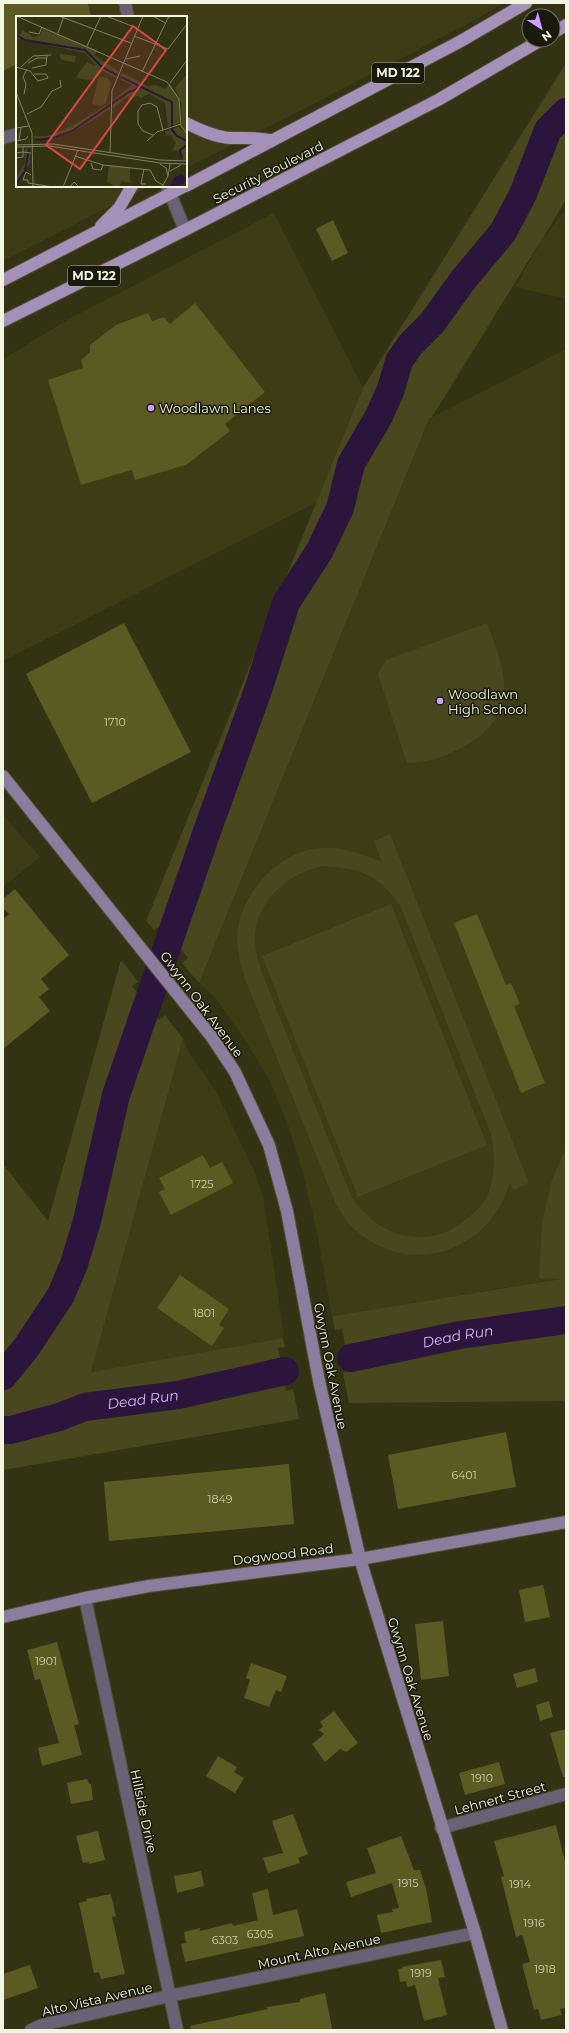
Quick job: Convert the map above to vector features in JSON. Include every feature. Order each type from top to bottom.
[{"type":"main road","name":"Security Boulevard","points":[[187,185],[269,140],[461,40],[526,3]]},
{"type":"main road","name":"Security Boulevard","points":[[3,321],[438,100],[528,48]]},
{"type":"main road","points":[[187,124],[201,131],[217,135],[232,138],[253,137],[269,140]]},
{"type":"main road","points":[[94,234],[119,208],[131,187]]},
{"type":"main road","name":"Security Boulevard","points":[[3,280],[94,234],[168,190],[182,187]]},
{"type":"street","points":[[124,3],[128,16]]},
{"type":"street","points":[[3,138],[16,134]]},
{"type":"street","points":[[168,190],[184,230]]},
{"type":"street","name":"Gwynn Oak Avenue","points":[[3,776],[211,1036],[235,1072],[269,1146],[287,1211],[319,1381],[360,1559],[441,1828],[475,1933],[502,2030]]},
{"type":"street","name":"Dogwood Road","points":[[3,1617],[85,1598],[149,1586],[360,1559],[566,1522]]},
{"type":"street","name":"Hillside Drive","points":[[85,1598],[177,2030]]},
{"type":"street","name":"Lehnert Street","points":[[441,1828],[566,1794]]},
{"type":"street","name":"Mount Alto Avenue","points":[[169,1996],[475,1933]]},
{"type":"street","name":"Alto Vista Avenue","points":[[31,2030],[42,2025],[169,1996]]},
{"type":"shaded area","points":[[3,3],[503,3],[477,19],[187,167],[187,16],[16,16],[16,187],[148,187],[3,261]]},
{"type":"shaded area","points":[[566,63],[566,200],[432,417],[429,419],[199,983],[182,963],[188,958],[161,925],[154,930],[146,921],[363,388]]},
{"type":"shaded area","points":[[566,210],[566,299],[515,287],[543,238]]},
{"type":"shaded area","points":[[274,213],[363,388],[319,501],[3,661],[3,359],[69,319]]},
{"type":"shaded area","name":"Woodlawn High School","points":[[566,349],[566,1278],[332,1316],[317,1233],[302,1169],[288,1125],[269,1079],[245,1040],[214,996],[199,983],[429,419]]},
{"type":"shaded area","points":[[487,623],[500,659],[503,674],[504,697],[500,710],[493,722],[484,732],[461,748],[432,760],[407,763],[378,674],[386,660]]},
{"type":"shaded area","points":[[3,815],[40,857],[3,887]]},
{"type":"shaded area","points":[[390,834],[529,1183],[513,1190],[510,1183],[499,1208],[483,1228],[463,1243],[442,1252],[418,1255],[394,1251],[371,1241],[349,1224],[344,1218],[337,1207],[245,979],[238,950],[237,940],[239,924],[244,908],[262,879],[274,868],[288,858],[304,851],[320,848],[344,849],[382,862],[374,841]],"holes":[[[322,866],[357,871],[367,875],[383,886],[400,905],[491,1134],[494,1170],[489,1192],[485,1200],[463,1222],[448,1231],[433,1236],[418,1237],[403,1235],[388,1230],[375,1222],[352,1198],[262,973],[257,957],[255,940],[256,926],[267,902],[275,892],[285,883],[309,870]]]},
{"type":"shaded area","points":[[391,904],[487,1145],[358,1197],[262,956]]},
{"type":"shaded area","points":[[121,960],[138,982],[132,986],[159,1020],[165,1015],[183,1039],[91,1372],[283,1338],[285,1347],[278,1348],[286,1391],[293,1389],[299,1419],[3,1470],[3,1164],[48,1221]]},
{"type":"shaded area","points":[[183,1039],[189,1053],[217,1093],[256,1175],[263,1197],[284,1334],[283,1338],[91,1372]]},
{"type":"shaded area","points":[[566,1148],[566,1401],[349,1403],[343,1373],[350,1371],[342,1329],[335,1330],[332,1316],[561,1279],[539,1278],[542,1222],[552,1180]]},
{"type":"building","points":[[3,3],[88,3],[91,16],[16,16],[16,64],[3,71]]},
{"type":"building","points":[[333,220],[348,253],[332,261],[316,229]]},
{"type":"building","name":"Woodlawn Lanes","points":[[195,303],[265,392],[225,424],[230,431],[186,465],[135,480],[132,470],[81,485],[48,380],[83,368],[81,360],[90,352],[90,345],[116,325],[148,313],[152,321],[164,317],[170,324]]},
{"type":"building","points":[[124,623],[191,752],[92,803],[26,674]]},
{"type":"building","points":[[15,889],[69,955],[41,979],[49,989],[39,997],[50,1011],[3,1049],[3,919],[9,914],[3,908],[3,899]]},
{"type":"building","points":[[477,914],[506,985],[511,983],[520,1004],[514,1006],[545,1083],[521,1093],[454,923]]},
{"type":"building","points":[[203,1155],[210,1168],[222,1162],[233,1183],[171,1215],[159,1192],[165,1189],[159,1178]]},
{"type":"building","points":[[180,1275],[229,1309],[219,1325],[224,1328],[212,1346],[157,1308]]},
{"type":"building","points":[[506,1432],[516,1487],[398,1509],[388,1455]]},
{"type":"building","points":[[289,1464],[294,1524],[109,1541],[104,1482]]},
{"type":"building","points":[[543,1585],[550,1617],[525,1622],[519,1590]]},
{"type":"building","points":[[443,1621],[449,1676],[421,1680],[415,1624]]},
{"type":"building","points":[[57,1642],[79,1724],[74,1725],[82,1755],[42,1766],[38,1748],[59,1743],[40,1679],[35,1680],[27,1650]]},
{"type":"building","points":[[251,1663],[287,1676],[281,1692],[276,1690],[269,1707],[244,1698],[250,1680],[246,1678]]},
{"type":"building","points":[[535,1668],[538,1682],[517,1688],[513,1674]]},
{"type":"building","points":[[549,1701],[553,1717],[540,1721],[536,1705]]},
{"type":"building","points":[[334,1711],[358,1743],[346,1752],[340,1749],[325,1762],[312,1744],[324,1734],[319,1730],[323,1726],[320,1722]]},
{"type":"building","points":[[566,1729],[566,1777],[563,1777],[550,1733]]},
{"type":"building","points":[[218,1756],[237,1767],[234,1772],[244,1778],[235,1793],[206,1776]]},
{"type":"building","points":[[499,1762],[505,1784],[465,1795],[459,1773]]},
{"type":"building","points":[[87,1779],[89,1784],[91,1784],[93,1800],[71,1804],[67,1783]]},
{"type":"building","points":[[293,1814],[308,1854],[298,1858],[300,1863],[268,1873],[263,1858],[283,1853],[272,1821]]},
{"type":"building","points":[[556,1825],[566,1866],[566,2008],[560,2009],[562,2015],[541,2020],[538,2009],[534,2010],[522,1964],[530,1962],[522,1935],[516,1937],[501,1877],[504,1876],[494,1841]]},
{"type":"building","points":[[98,1831],[105,1860],[89,1864],[89,1862],[83,1863],[76,1836]]},
{"type":"building","points":[[401,1836],[414,1870],[420,1870],[426,1888],[432,1922],[381,1933],[377,1915],[393,1912],[392,1909],[399,1908],[392,1883],[351,1897],[346,1882],[376,1873],[367,1848]]},
{"type":"building","points":[[201,1871],[204,1886],[177,1893],[174,1876]]},
{"type":"building","points":[[268,1889],[273,1915],[297,1909],[304,1936],[185,1962],[181,1944],[186,1943],[184,1932],[200,1928],[200,1931],[232,1923],[233,1926],[258,1920],[252,1893]]},
{"type":"building","points":[[111,1894],[116,1916],[112,1917],[125,1974],[101,1979],[99,1972],[94,1973],[79,1903],[87,1901],[86,1899]]},
{"type":"building","points":[[441,1960],[445,1977],[438,1978],[447,2015],[424,2021],[415,1985],[407,1987],[406,1981],[400,1982],[398,1969]]},
{"type":"building","points":[[30,1965],[38,1988],[3,2000],[3,1974]]},
{"type":"building","points":[[325,1993],[332,2028],[331,2030],[191,2030],[190,2026],[268,2009],[267,2007],[300,2002],[300,1999]]},
{"type":"waterway","points":[[3,1376],[26,1348],[61,1295],[74,1264],[87,1221],[116,1095],[206,834],[258,690],[286,603],[320,550],[340,508],[351,464],[379,416],[391,389],[399,361],[411,344],[432,323],[463,280],[503,232],[523,194],[548,130],[566,112]]},
{"type":"waterway","name":"Dead Run","points":[[351,1358],[460,1335],[566,1320]]},
{"type":"waterway","name":"Dead Run","points":[[3,1430],[11,1430],[59,1417],[85,1407],[178,1395],[285,1371]]},
{"type":"place","name":"Woodlawn Lanes","points":[[151,408]]},
{"type":"place","name":"Woodlawn High School","points":[[440,701]]}]
